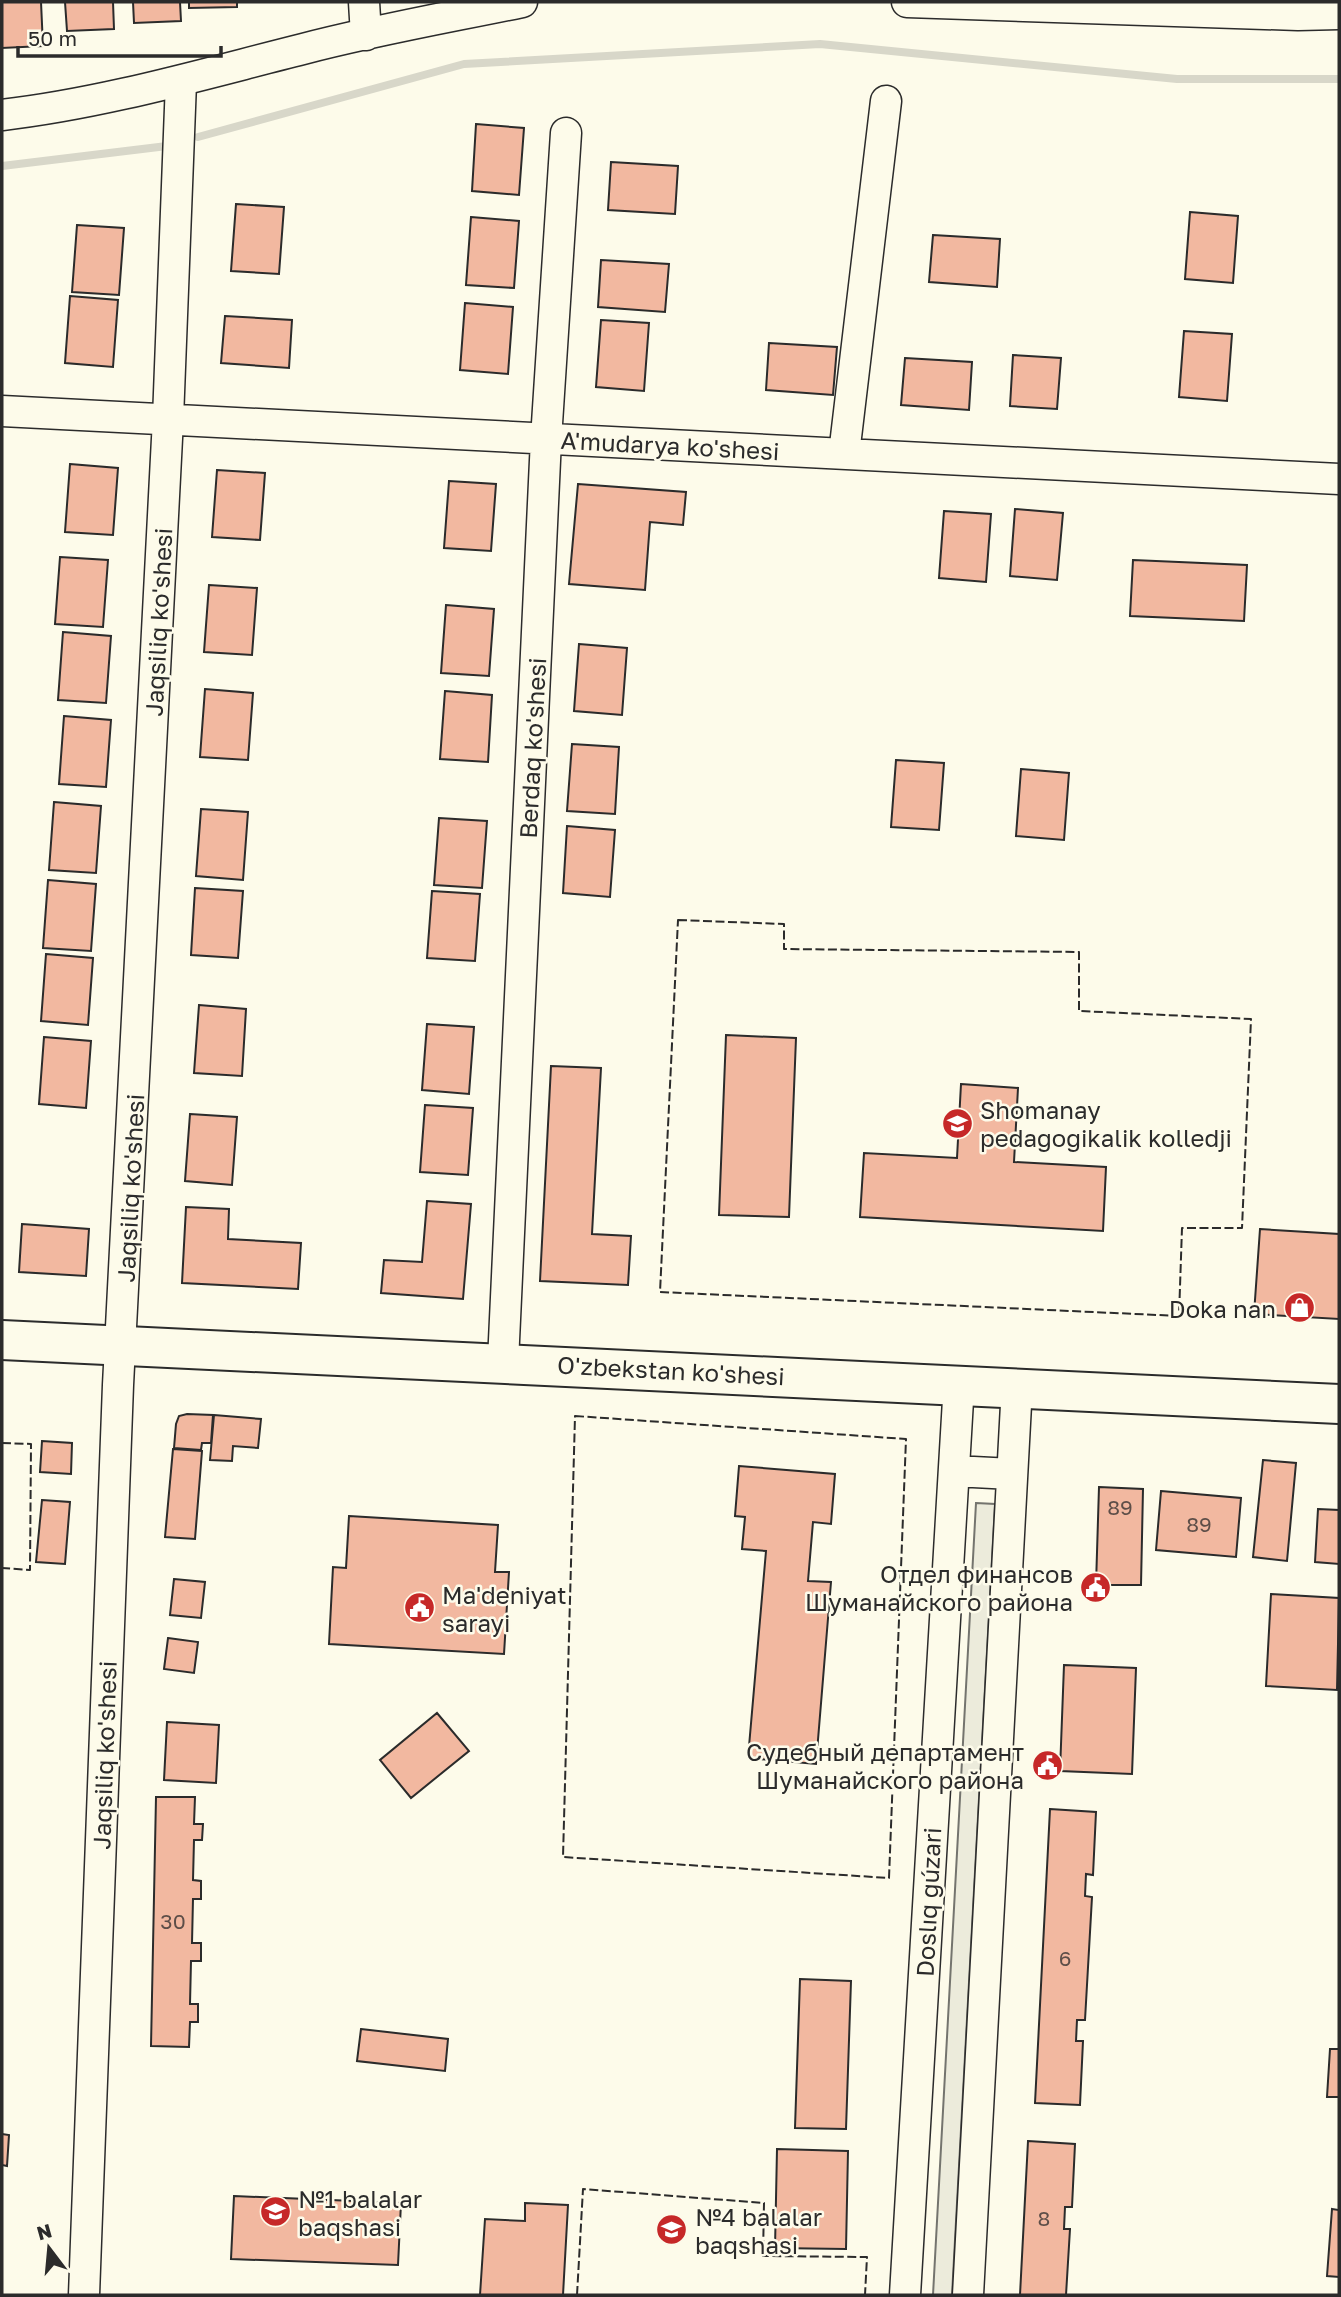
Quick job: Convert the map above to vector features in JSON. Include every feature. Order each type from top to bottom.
[{"type":"main road","name":"O'zbekstan ko'shesi","points":[[2,1340],[1017,1386],[1339,1404]]},
{"type":"street","points":[[364,2],[366,35]]},
{"type":"street","points":[[2,115],[70,107],[366,35],[522,2]]},
{"type":"street","points":[[907,2],[1297,15],[1339,14]]},
{"type":"street","name":"Jaqsiliq ko'shesi","points":[[84,2295],[122,1345],[168,419],[181,82]]},
{"type":"street","points":[[844,454],[886,100]]},
{"type":"street","name":"Berdaq ko'shesi","points":[[503,1362],[546,439],[566,133]]},
{"type":"street","name":"A'mudarya ko'shesi","points":[[2,411],[1339,479]]},
{"type":"street","name":"Doslıq gúzari","points":[[905,2295],[960,1384]]},
{"type":"street","points":[[968,2295],[1017,1386]]},
{"type":"street","points":[[954,1471],[1012,1474]]},
{"type":"shaded area","points":[[976,1503],[995,1504],[952,2295],[933,2295]]},
{"type":"building","points":[[2,2],[41,2],[43,46],[2,48]]},
{"type":"building","points":[[65,2],[113,2],[114,29],[67,31]]},
{"type":"building","points":[[133,2],[180,2],[181,21],[134,23]]},
{"type":"building","points":[[189,2],[237,2],[237,7],[189,8]]},
{"type":"building","points":[[476,124],[524,128],[519,195],[472,191]]},
{"type":"building","points":[[611,162],[678,166],[675,214],[608,210]]},
{"type":"building","points":[[236,204],[284,207],[279,274],[231,271]]},
{"type":"building","points":[[1190,212],[1238,216],[1233,283],[1185,279]]},
{"type":"building","points":[[471,217],[519,221],[514,288],[466,285]]},
{"type":"building","points":[[77,225],[124,228],[119,295],[72,292]]},
{"type":"building","points":[[933,235],[1000,239],[997,287],[929,282]]},
{"type":"building","points":[[601,260],[669,264],[665,312],[598,307]]},
{"type":"building","points":[[70,296],[118,300],[113,367],[65,363]]},
{"type":"building","points":[[465,303],[513,307],[508,374],[460,370]]},
{"type":"building","points":[[225,316],[292,320],[289,368],[221,363]]},
{"type":"building","points":[[601,320],[649,323],[644,391],[596,387]]},
{"type":"building","points":[[1184,331],[1232,334],[1227,401],[1179,397]]},
{"type":"building","points":[[769,343],[837,347],[833,395],[766,390]]},
{"type":"building","points":[[1013,355],[1061,358],[1057,409],[1010,406]]},
{"type":"building","points":[[905,358],[972,362],[969,410],[901,405]]},
{"type":"building","points":[[70,464],[118,468],[113,535],[65,532]]},
{"type":"building","points":[[217,470],[265,473],[260,540],[212,537]]},
{"type":"building","points":[[449,481],[496,484],[491,551],[444,548]]},
{"type":"building","points":[[578,484],[686,492],[683,525],[650,522],[645,590],[569,584]]},
{"type":"building","points":[[1015,509],[1063,513],[1057,580],[1010,576]]},
{"type":"building","points":[[944,511],[991,514],[986,582],[939,578]]},
{"type":"building","points":[[60,557],[108,560],[103,627],[55,624]]},
{"type":"building","points":[[1133,560],[1247,565],[1244,621],[1130,616]]},
{"type":"building","points":[[209,585],[257,588],[252,655],[204,652]]},
{"type":"building","points":[[446,605],[494,609],[489,676],[441,673]]},
{"type":"building","points":[[63,632],[111,636],[106,703],[58,700]]},
{"type":"building","points":[[579,644],[627,648],[622,715],[574,711]]},
{"type":"building","points":[[205,689],[253,693],[248,760],[200,757]]},
{"type":"building","points":[[445,691],[492,695],[488,762],[440,759]]},
{"type":"building","points":[[64,716],[111,720],[106,787],[59,784]]},
{"type":"building","points":[[572,744],[619,747],[615,814],[567,811]]},
{"type":"building","points":[[896,760],[944,763],[939,830],[891,827]]},
{"type":"building","points":[[1021,769],[1069,773],[1064,840],[1016,836]]},
{"type":"building","points":[[54,802],[101,806],[96,873],[49,870]]},
{"type":"building","points":[[201,809],[248,812],[243,880],[196,876]]},
{"type":"building","points":[[439,818],[487,821],[482,888],[434,885]]},
{"type":"building","points":[[567,826],[615,830],[610,897],[563,893]]},
{"type":"building","points":[[48,880],[96,884],[91,951],[43,948]]},
{"type":"building","points":[[195,888],[243,891],[238,958],[191,955]]},
{"type":"building","points":[[432,891],[480,894],[475,961],[427,958]]},
{"type":"building","points":[[46,954],[93,958],[88,1025],[41,1021]]},
{"type":"building","points":[[199,1005],[246,1009],[242,1076],[194,1073]]},
{"type":"building","points":[[427,1024],[474,1027],[469,1094],[422,1090]]},
{"type":"building","points":[[726,1035],[796,1038],[789,1217],[719,1215]]},
{"type":"building","points":[[44,1037],[91,1041],[86,1108],[39,1104]]},
{"type":"building","points":[[551,1066],[601,1068],[592,1234],[631,1236],[628,1285],[540,1281]]},
{"type":"building","points":[[961,1084],[1018,1088],[1014,1162],[1106,1167],[1103,1231],[860,1217],[864,1153],[957,1158]]},
{"type":"building","points":[[425,1105],[473,1108],[468,1175],[420,1172]]},
{"type":"building","points":[[190,1114],[237,1117],[232,1185],[185,1181]]},
{"type":"building","points":[[427,1201],[471,1204],[463,1299],[381,1293],[384,1260],[422,1262]]},
{"type":"building","points":[[186,1207],[229,1209],[228,1239],[301,1243],[298,1289],[182,1283]]},
{"type":"building","points":[[22,1224],[89,1229],[86,1276],[19,1272]]},
{"type":"building","points":[[1260,1229],[1339,1234],[1339,1319],[1254,1314]]},
{"type":"building","points":[[213,1415],[211,1443],[202,1443],[201,1450],[174,1448],[179,1416]]},
{"type":"building","points":[[214,1415],[261,1419],[258,1448],[233,1446],[232,1461],[210,1460]]},
{"type":"building","points":[[42,1441],[72,1443],[71,1474],[40,1472]]},
{"type":"building","points":[[173,1449],[202,1451],[195,1539],[165,1537]]},
{"type":"building","points":[[1263,1460],[1296,1463],[1287,1561],[1253,1557]]},
{"type":"building","points":[[739,1466],[835,1474],[831,1524],[813,1522],[808,1581],[831,1582],[816,1764],[748,1758],[766,1551],[742,1549],[745,1517],[735,1516]]},
{"type":"building","points":[[1099,1487],[1143,1489],[1141,1585],[1096,1585]]},
{"type":"building","points":[[1161,1491],[1241,1498],[1236,1557],[1156,1550]]},
{"type":"building","points":[[42,1500],[70,1502],[65,1564],[36,1562]]},
{"type":"building","points":[[1318,1509],[1339,1510],[1339,1564],[1315,1562]]},
{"type":"building","name":"Ma'deniyat sarayi","points":[[349,1516],[498,1525],[495,1572],[509,1572],[504,1654],[329,1644],[333,1567],[346,1568]]},
{"type":"building","points":[[174,1579],[205,1582],[201,1618],[170,1615]]},
{"type":"building","points":[[1271,1594],[1339,1598],[1337,1690],[1266,1686]]},
{"type":"building","points":[[168,1638],[198,1642],[194,1673],[164,1669]]},
{"type":"building","points":[[1064,1665],[1136,1668],[1132,1774],[1060,1771]]},
{"type":"building","points":[[437,1713],[469,1751],[411,1798],[380,1760]]},
{"type":"building","points":[[167,1722],[219,1725],[216,1783],[164,1780]]},
{"type":"building","points":[[156,1797],[195,1797],[194,1824],[203,1824],[202,1840],[194,1840],[193,1880],[201,1881],[201,1899],[193,1899],[192,1943],[201,1943],[201,1961],[191,1961],[190,2004],[198,2004],[198,2022],[190,2022],[189,2047],[151,2046]]},
{"type":"building","points":[[1050,1809],[1096,1812],[1093,1875],[1086,1874],[1085,1896],[1092,1897],[1085,2020],[1077,2020],[1076,2041],[1083,2041],[1080,2105],[1035,2103]]},
{"type":"building","points":[[800,1979],[851,1981],[846,2129],[795,2128]]},
{"type":"building","points":[[361,2029],[448,2039],[445,2071],[357,2061]]},
{"type":"building","points":[[1330,2049],[1339,2049],[1339,2097],[1327,2097]]},
{"type":"building","points":[[2,2134],[9,2135],[7,2166],[2,2165]]},
{"type":"building","points":[[1028,2141],[1075,2144],[1072,2207],[1065,2207],[1064,2229],[1070,2229],[1066,2295],[1020,2295]]},
{"type":"building","points":[[777,2149],[848,2151],[846,2249],[775,2248]]},
{"type":"building","points":[[234,2196],[401,2203],[398,2265],[231,2259]]},
{"type":"building","points":[[525,2203],[568,2205],[563,2295],[480,2295],[485,2219],[525,2221]]},
{"type":"building","points":[[1332,2209],[1339,2210],[1339,2277],[1327,2276]]},
{"type":"waterway","points":[[198,137],[464,64],[820,44],[1177,79],[1339,79]]},
{"type":"waterway","points":[[2,166],[167,146]]},
{"type":"fence","points":[[678,920],[784,924],[784,949],[1079,952],[1079,1011],[1251,1019],[1242,1228],[1182,1228],[1179,1316],[660,1292],[678,920]]},
{"type":"fence","points":[[575,1416],[906,1439],[889,1878],[563,1857],[575,1416]]},
{"type":"fence","points":[[2,1443],[31,1444],[30,1570],[2,1568]]},
{"type":"fence","points":[[577,2295],[583,2189],[764,2203],[763,2256],[867,2257],[865,2295]]},
{"type":"place","name":"Shomanay pedagogikalik kolledji","points":[[957,1123]]},
{"type":"place","name":"Doka nan","points":[[1299,1308]]},
{"type":"place","name":"Отдел финансов Шуманайского района","points":[[1096,1587]]},
{"type":"place","name":"Ma'deniyat sarayi","points":[[419,1608]]},
{"type":"place","name":"Судебный департамент Шуманайского района","points":[[1047,1765]]},
{"type":"place","name":"№1 balalar baqshasi","points":[[275,2212]]},
{"type":"place","name":"№4 balalar baqshasi","points":[[672,2230]]}]
